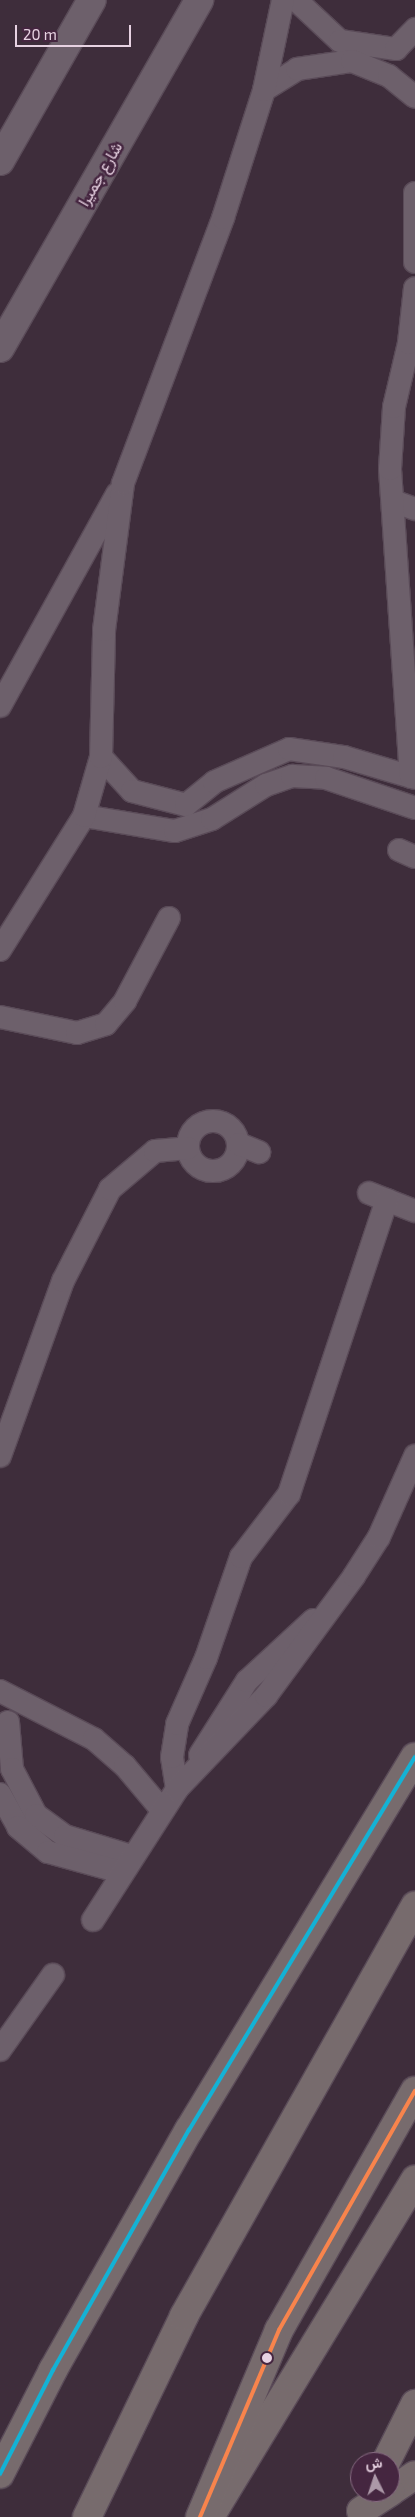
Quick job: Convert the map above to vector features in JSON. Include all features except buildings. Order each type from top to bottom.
[{"type":"main road","points":[[0,2474],[189,2130],[415,1757]]},
{"type":"main road","points":[[87,2517],[184,2316],[415,1906]]},
{"type":"main road","points":[[200,2517],[279,2330],[415,2091]]},
{"type":"main road","points":[[210,2517],[415,2180]]},
{"type":"main road","points":[[391,2452],[415,2404]]},
{"type":"main road","points":[[400,2485],[415,2475]]},
{"type":"street","points":[[0,161],[92,0]]},
{"type":"street","name":"شارع جميرا","points":[[0,348],[199,0]]},
{"type":"lane","points":[[0,706],[123,483],[223,218],[264,90],[283,0]]},
{"type":"lane","points":[[296,0],[340,40],[396,49]]},
{"type":"lane","points":[[389,76],[396,49],[415,30]]},
{"type":"lane","points":[[264,90],[297,69],[332,62],[364,63],[389,76],[415,97]]},
{"type":"lane","points":[[415,193],[415,262]]},
{"type":"lane","points":[[101,757],[132,791],[186,805],[214,782],[289,749],[344,757],[413,778],[393,501],[391,438],[408,379],[415,288]]},
{"type":"lane","points":[[0,950],[84,816],[101,757],[104,630],[123,483]]},
{"type":"lane","points":[[393,501],[415,509]]},
{"type":"lane","points":[[84,816],[175,831],[212,819],[266,784],[292,776],[326,778],[415,808]]},
{"type":"lane","points":[[0,1017],[77,1033],[106,1024],[125,1002],[169,918]]},
{"type":"lane","points":[[211,1121],[234,1132],[249,1148],[215,1172],[192,1161],[188,1148],[199,1126],[211,1121]]},
{"type":"lane","points":[[0,1456],[63,1281],[110,1189],[155,1151],[188,1148]]},
{"type":"lane","points":[[177,1789],[172,1757],[177,1724],[206,1658],[241,1558],[289,1494],[378,1197],[415,1211]]},
{"type":"lane","points":[[93,1920],[126,1864],[162,1810],[194,1768],[247,1681],[270,1655],[324,1612],[379,1537],[415,1456]]},
{"type":"lane","points":[[0,1691],[94,1738],[162,1810]]},
{"type":"lane","points":[[8,1722],[12,1769],[36,1815],[65,1836],[126,1864]]},
{"type":"lane","points":[[0,1794],[18,1827],[48,1852],[126,1864]]},
{"type":"lane","points":[[0,2050],[53,1975]]},
{"type":"transit line","name":"20","points":[[0,2474],[53,2370],[189,2130],[415,1757]]},
{"type":"transit line","points":[[200,2517],[279,2330],[415,2091]]}]
